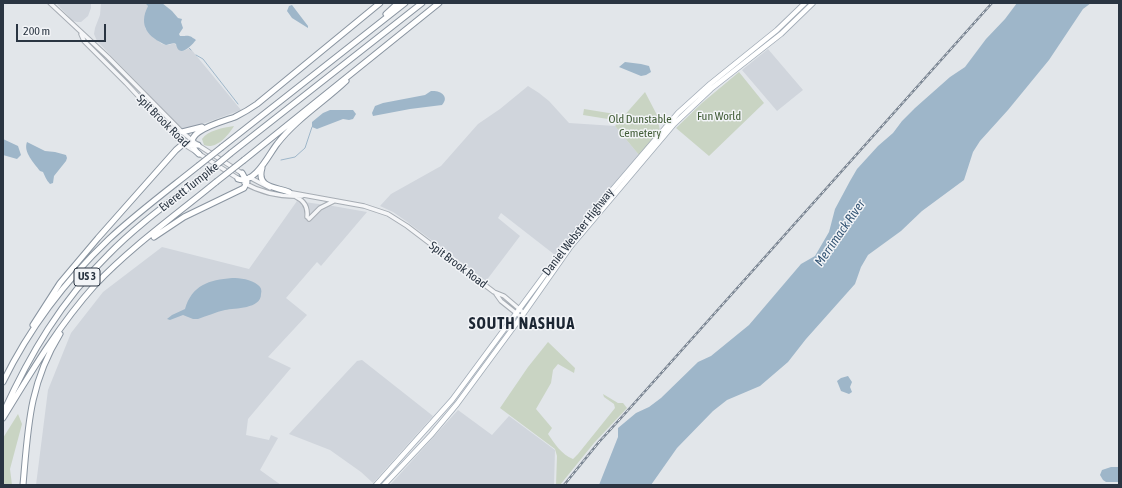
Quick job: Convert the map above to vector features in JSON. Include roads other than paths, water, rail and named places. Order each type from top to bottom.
[{"type":"highway","points":[[199,154],[195,151],[192,142],[195,135],[199,131],[239,115],[257,104],[379,3]]},
{"type":"highway","points":[[343,52],[398,3]]},
{"type":"highway","name":"Everett Turnpike","points":[[3,382],[15,359],[45,313],[86,262],[130,221],[405,3]]},
{"type":"highway","name":"Everett Turnpike","points":[[3,413],[34,350],[55,317],[78,287],[103,259],[123,240],[231,153],[422,3]]},
{"type":"highway","points":[[3,418],[42,354],[63,324],[100,280],[124,258],[216,182],[439,3]]},
{"type":"highway","points":[[124,258],[175,222],[244,188],[248,180],[260,169],[277,144],[288,132],[372,57]]},
{"type":"highway","points":[[182,132],[218,123]]},
{"type":"highway","points":[[15,359],[36,320],[60,283],[101,235],[183,144],[192,142],[198,145]]},
{"type":"highway","points":[[265,162],[260,174],[263,183],[289,192]]},
{"type":"highway","points":[[242,173],[248,180]]},
{"type":"highway","points":[[238,179],[248,180]]},
{"type":"highway","points":[[23,485],[29,416],[38,380],[54,343],[86,296]]},
{"type":"main road","name":"Daniel Webster Highway","points":[[376,485],[452,400],[577,231],[681,109],[777,30],[806,3]]},
{"type":"main road","name":"Daniel Webster Highway","points":[[384,485],[452,410],[523,315],[571,246],[679,118],[711,90],[781,34],[813,3]]},
{"type":"street","name":"Spit Brook Road","points":[[50,3],[81,34],[104,54],[192,142]]},
{"type":"street","name":"Spit Brook Road","points":[[81,34],[84,41],[183,144],[238,179]]},
{"type":"street","name":"Spit Brook Road","points":[[198,145],[242,173]]},
{"type":"street","name":"Spit Brook Road","points":[[248,180],[268,188],[374,208],[393,216],[496,294],[504,296],[523,315]]},
{"type":"street","name":"Spit Brook Road","points":[[248,180],[263,191],[295,197],[308,196]]},
{"type":"street","points":[[295,197],[301,199],[305,204],[308,218],[322,206],[336,201]]},
{"type":"water","points":[[145,3],[162,3],[178,18],[182,19],[181,22],[183,28],[179,34],[180,36],[190,36],[196,40],[188,48],[180,51],[174,43],[166,45],[154,38],[146,30],[144,19],[148,6]]},
{"type":"water","name":"Merrimack River","points":[[1017,3],[1091,3],[1083,9],[1049,60],[1008,110],[980,141],[973,152],[964,180],[922,211],[901,231],[868,255],[861,267],[855,284],[806,339],[788,362],[760,386],[727,400],[713,411],[677,448],[651,485],[599,485],[618,437],[618,428],[636,413],[649,407],[661,398],[698,362],[711,356],[749,325],[801,264],[815,256],[829,232],[835,209],[857,169],[878,146],[893,133],[915,108],[950,77],[965,67],[986,39],[1005,19]]},
{"type":"water","points":[[292,5],[308,28],[292,18],[287,11],[289,6]]},
{"type":"water","points":[[625,62],[649,66],[651,72],[641,76],[619,67]]},
{"type":"water","points":[[431,91],[443,94],[445,99],[442,105],[373,116],[372,113],[375,106],[383,103],[425,95]]},
{"type":"water","points":[[330,110],[353,110],[356,114],[353,119],[343,119],[317,129],[312,127],[312,122],[323,113]]},
{"type":"water","points":[[3,139],[18,146],[21,155],[17,159],[3,155]]},
{"type":"water","points":[[27,142],[45,151],[66,155],[66,161],[54,176],[53,183],[50,184],[43,172],[40,171],[30,157],[26,150]]},
{"type":"water","points":[[232,278],[249,280],[259,286],[261,293],[260,299],[257,303],[247,307],[225,310],[198,319],[193,319],[183,315],[170,320],[167,319],[185,309],[192,294],[202,285],[216,280]]},
{"type":"water","points":[[848,376],[852,382],[850,387],[852,392],[849,394],[841,391],[837,381]]},
{"type":"water","points":[[1111,467],[1119,467],[1119,482],[1106,482],[1100,475],[1102,470]]},
{"type":"waterway","points":[[196,55],[203,59],[238,104]]},
{"type":"waterway","points":[[281,160],[295,157],[305,148],[312,127]]},
{"type":"railway","points":[[564,485],[599,442],[992,3]]},
{"type":"district","name":"SOUTH NASHUA","points":[[522,324]]},
{"type":"park label","name":"Fun World","points":[[719,116]]},
{"type":"park label","name":"Old Dunstable Cemetery","points":[[640,126]]}]
